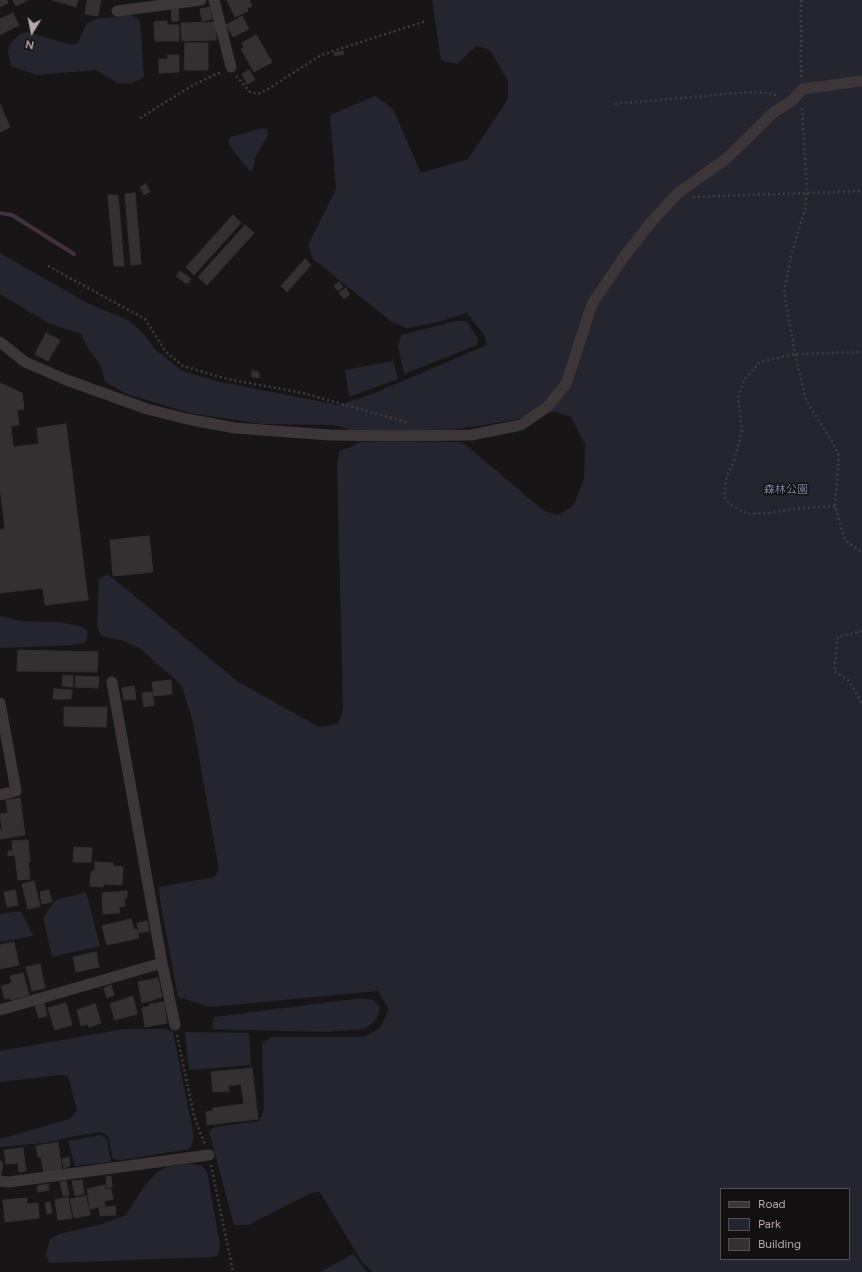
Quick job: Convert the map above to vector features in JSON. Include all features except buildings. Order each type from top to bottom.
[{"type":"street","points":[[117,11],[201,0]]},
{"type":"street","points":[[214,0],[231,67]]},
{"type":"street","points":[[0,342],[25,362],[64,379],[147,409],[187,419],[235,428],[288,432],[392,436],[471,435],[521,425],[547,407],[566,384],[592,304],[623,258],[678,193],[726,159],[774,112],[792,101],[802,90],[862,82]]},
{"type":"street","points":[[112,682],[162,963],[175,1025]]},
{"type":"street","points":[[0,703],[16,791],[0,795]]},
{"type":"street","points":[[0,1010],[162,963]]},
{"type":"street","points":[[0,1181],[10,1182],[209,1155]]},
{"type":"path","points":[[801,0],[801,73],[807,192],[805,210],[792,252],[784,291],[795,354],[806,400],[833,442],[839,456],[835,506],[845,540],[862,553]]},
{"type":"path","points":[[140,118],[195,84],[231,67],[240,81],[250,92],[258,94],[321,55],[426,21]]},
{"type":"path","points":[[615,104],[748,92],[767,92],[792,101]]},
{"type":"path","points":[[678,193],[688,197],[862,191]]},
{"type":"path","points":[[48,266],[145,319],[166,352],[183,366],[227,379],[303,393],[415,425]]},
{"type":"path","points":[[835,506],[748,514],[731,505],[724,497],[726,476],[734,461],[742,432],[738,398],[744,380],[760,362],[795,354],[862,352]]},
{"type":"path","points":[[862,631],[838,637],[834,671],[848,680],[862,703]]},
{"type":"green space","name":"森林公園","points":[[432,0],[862,0],[862,1272],[373,1272],[362,1262],[320,1192],[311,1193],[248,1225],[234,1225],[209,1131],[215,1127],[259,1121],[264,1109],[262,1043],[272,1037],[363,1037],[379,1029],[389,1010],[378,991],[210,1007],[178,997],[160,900],[159,887],[214,877],[219,870],[193,723],[182,686],[173,677],[141,649],[121,640],[101,636],[97,626],[99,579],[108,574],[237,681],[319,727],[338,724],[343,709],[337,462],[340,450],[352,447],[359,442],[458,442],[466,445],[544,511],[558,515],[573,506],[584,479],[585,444],[571,417],[556,412],[473,427],[418,432],[359,432],[334,425],[262,424],[190,413],[126,394],[105,381],[101,366],[89,350],[81,334],[48,323],[0,294],[0,253],[89,304],[128,320],[141,331],[156,350],[182,371],[220,382],[339,405],[372,394],[487,345],[484,335],[467,313],[437,322],[407,328],[392,322],[313,259],[308,245],[336,189],[330,115],[375,96],[393,109],[421,173],[468,159],[508,99],[508,81],[490,50],[476,46],[457,64],[441,60]]},
{"type":"green space","points":[[131,15],[140,20],[144,77],[130,84],[117,83],[96,70],[36,75],[11,66],[8,52],[10,44],[20,34],[28,32],[71,45],[78,43],[86,24],[95,19]]},
{"type":"green space","points":[[264,128],[267,129],[268,135],[255,158],[253,170],[250,171],[234,152],[228,140],[230,137]]},
{"type":"green space","points":[[457,321],[466,321],[478,338],[477,345],[404,374],[398,346],[401,335]]},
{"type":"green space","points":[[393,361],[398,379],[349,397],[345,370]]},
{"type":"green space","points":[[0,616],[21,621],[58,622],[80,626],[87,630],[87,638],[85,643],[73,645],[0,648]]},
{"type":"green space","points":[[86,892],[100,946],[52,957],[43,917],[56,900]]},
{"type":"green space","points":[[21,911],[33,936],[0,942],[0,914]]},
{"type":"green space","points":[[362,998],[373,1000],[380,1007],[379,1014],[374,1022],[364,1029],[324,1032],[212,1029],[214,1017]]},
{"type":"green space","points":[[124,1029],[166,1029],[173,1032],[193,1131],[193,1141],[190,1149],[121,1160],[113,1159],[108,1136],[101,1132],[44,1143],[0,1147],[0,1139],[66,1120],[71,1118],[77,1110],[68,1076],[59,1075],[0,1082],[0,1051]]},
{"type":"green space","points":[[185,1032],[249,1033],[251,1065],[189,1070]]},
{"type":"green space","points":[[101,1135],[107,1139],[111,1162],[75,1166],[68,1141]]},
{"type":"green space","points":[[188,1164],[201,1165],[207,1172],[220,1245],[219,1253],[215,1257],[49,1263],[46,1255],[50,1239],[59,1234],[102,1224],[126,1215],[145,1185],[157,1172],[167,1167]]},
{"type":"green space","points":[[353,1254],[367,1272],[320,1272]]},
{"type":"waterway","points":[[0,213],[12,215],[74,254]]}]
